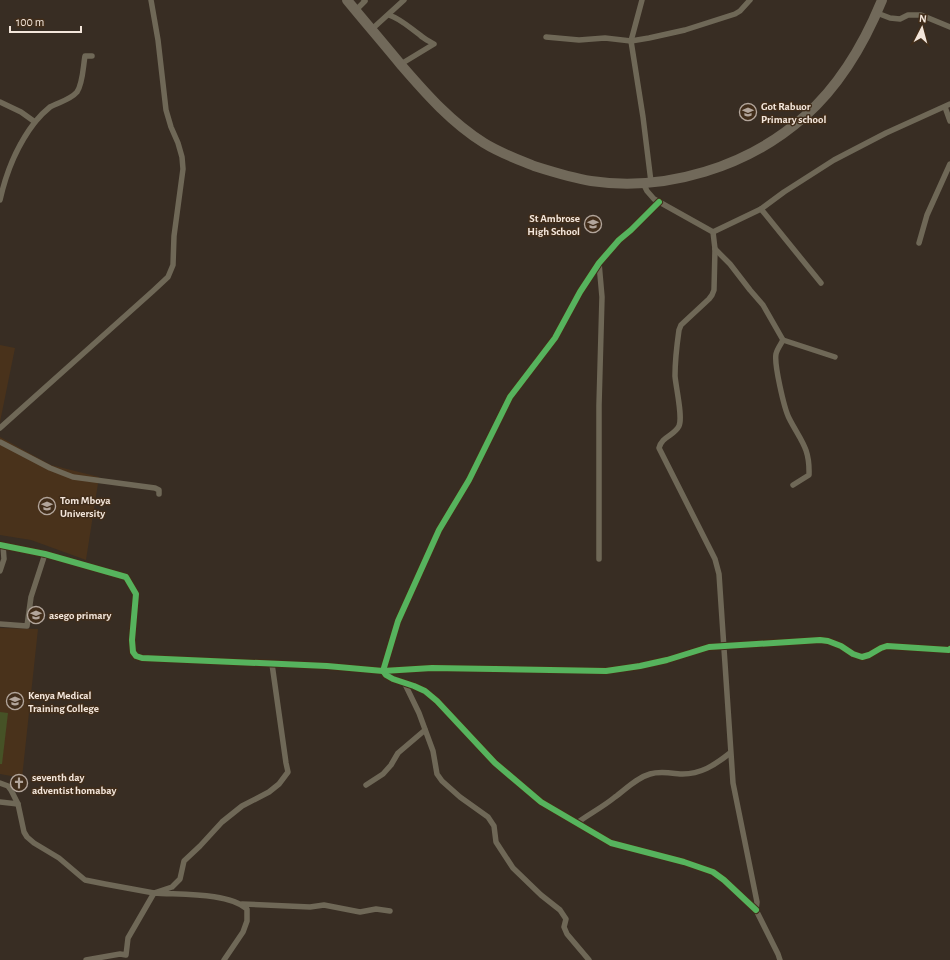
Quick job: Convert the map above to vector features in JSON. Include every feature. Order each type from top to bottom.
[{"type":"highway","points":[[347,0],[419,86],[459,125],[484,143],[508,156],[544,169],[576,178],[607,182],[647,182],[687,176],[724,165],[768,143],[804,116],[822,99],[841,76],[856,54],[882,0]]},
{"type":"street","points":[[0,428],[168,277],[173,265],[174,236],[183,169],[182,157],[178,143],[166,110],[158,40],[151,0]]},
{"type":"street","points":[[356,10],[365,1],[364,0]]},
{"type":"street","points":[[371,30],[404,0]]},
{"type":"street","points":[[642,0],[630,41],[643,117],[647,182],[650,196],[712,232]]},
{"type":"street","points":[[546,37],[579,40],[605,38],[630,41],[649,38],[685,30],[735,14],[740,11],[750,0]]},
{"type":"street","points":[[877,13],[890,18],[900,19],[908,15],[920,15],[950,27]]},
{"type":"street","points":[[389,14],[397,17],[421,37],[434,44],[401,64]]},
{"type":"street","points":[[0,200],[6,177],[12,163],[35,122],[51,107],[77,92],[85,56],[92,56]]},
{"type":"street","points":[[0,102],[21,112],[35,122]]},
{"type":"street","points":[[712,232],[761,209],[784,192],[834,160],[886,133],[947,105],[950,121]]},
{"type":"street","points":[[919,243],[927,215],[950,164]]},
{"type":"street","points":[[659,202],[619,240],[599,263],[580,292],[555,338],[510,397],[469,480],[439,530],[398,621],[383,670],[386,675],[425,691],[438,701],[495,764],[541,802],[611,844],[684,862],[713,872],[724,880],[756,910],[780,960]]},
{"type":"street","points":[[761,209],[821,283]]},
{"type":"street","points":[[712,232],[715,249],[714,290],[712,295],[680,325],[675,375],[680,418],[679,426],[675,431],[662,440],[659,448],[715,559],[719,574],[732,783],[757,902],[756,910]]},
{"type":"street","points":[[715,249],[730,264],[763,305],[783,340],[836,357]]},
{"type":"street","points":[[599,263],[602,297],[599,405],[599,559]]},
{"type":"street","points":[[783,340],[776,354],[781,389],[788,416],[806,448],[810,466],[809,475],[793,486]]},
{"type":"street","points":[[0,442],[50,468],[73,477],[155,488],[159,490],[159,494]]},
{"type":"street","points":[[0,570],[4,559],[2,545],[45,554],[126,577],[136,594],[136,610],[132,640],[133,652],[136,656],[142,658],[327,666],[383,670],[432,668],[606,671],[640,666],[667,660],[709,647],[724,646],[820,640],[828,641],[853,654],[862,656],[869,655],[887,646],[950,649]]},
{"type":"street","points":[[0,624],[27,626],[31,597],[45,554]]},
{"type":"street","points":[[86,960],[120,954],[126,955],[128,938],[154,893],[172,887],[180,879],[184,861],[222,822],[242,806],[269,792],[279,784],[288,772],[272,664]]},
{"type":"street","points":[[404,682],[419,713],[432,751],[437,774],[442,781],[460,797],[488,817],[492,822],[496,842],[505,857],[520,875],[541,895],[560,910],[566,919],[564,927],[567,934],[589,960]]},
{"type":"street","points":[[366,785],[384,774],[398,754],[425,730]]},
{"type":"street","points":[[577,823],[615,797],[630,784],[650,774],[668,772],[682,774],[693,773],[714,766],[730,753]]},
{"type":"street","points":[[0,783],[8,786],[11,790],[18,804],[24,832],[27,837],[59,858],[85,880],[154,893],[205,895],[242,904],[310,907],[324,905],[360,912],[376,909],[390,911]]},
{"type":"street","points":[[0,802],[18,804]]},
{"type":"street","points":[[224,960],[243,932],[247,921],[247,909],[242,904]]},
{"type":"shaded area","points":[[0,345],[15,348],[0,422]]},
{"type":"shaded area","name":"Tom Mboya University","points":[[0,437],[51,465],[99,477],[86,560],[31,540],[0,535]]},
{"type":"shaded area","name":"Kenya Medical Training College","points":[[0,628],[38,629],[22,778],[0,774]]},
{"type":"green space","points":[[0,712],[8,713],[2,764],[0,764]]},
{"type":"cycle path","points":[[659,202],[619,240],[599,263],[580,292],[555,338],[510,397],[469,480],[439,530],[398,621],[383,671],[386,675],[393,679],[425,691],[437,701],[495,763],[541,802],[611,843],[684,862],[713,872],[724,880],[756,910]]},
{"type":"cycle path","points":[[0,545],[45,554],[126,577],[136,594],[132,640],[133,652],[136,656],[142,658],[327,666],[383,671],[432,668],[606,671],[667,660],[709,647],[820,640],[828,641],[841,646],[853,654],[862,657],[887,646],[950,649]]},
{"type":"place","name":"Got Rabuor Primary school","points":[[748,112]]},
{"type":"place","name":"St Ambrose High School","points":[[593,224]]},
{"type":"place","name":"Tom Mboya University","points":[[47,506]]},
{"type":"place","name":"asego primary","points":[[36,615]]},
{"type":"place","name":"Kenya Medical Training College","points":[[15,701]]},
{"type":"place","name":"seventh day adventist homabay","points":[[19,783]]}]
